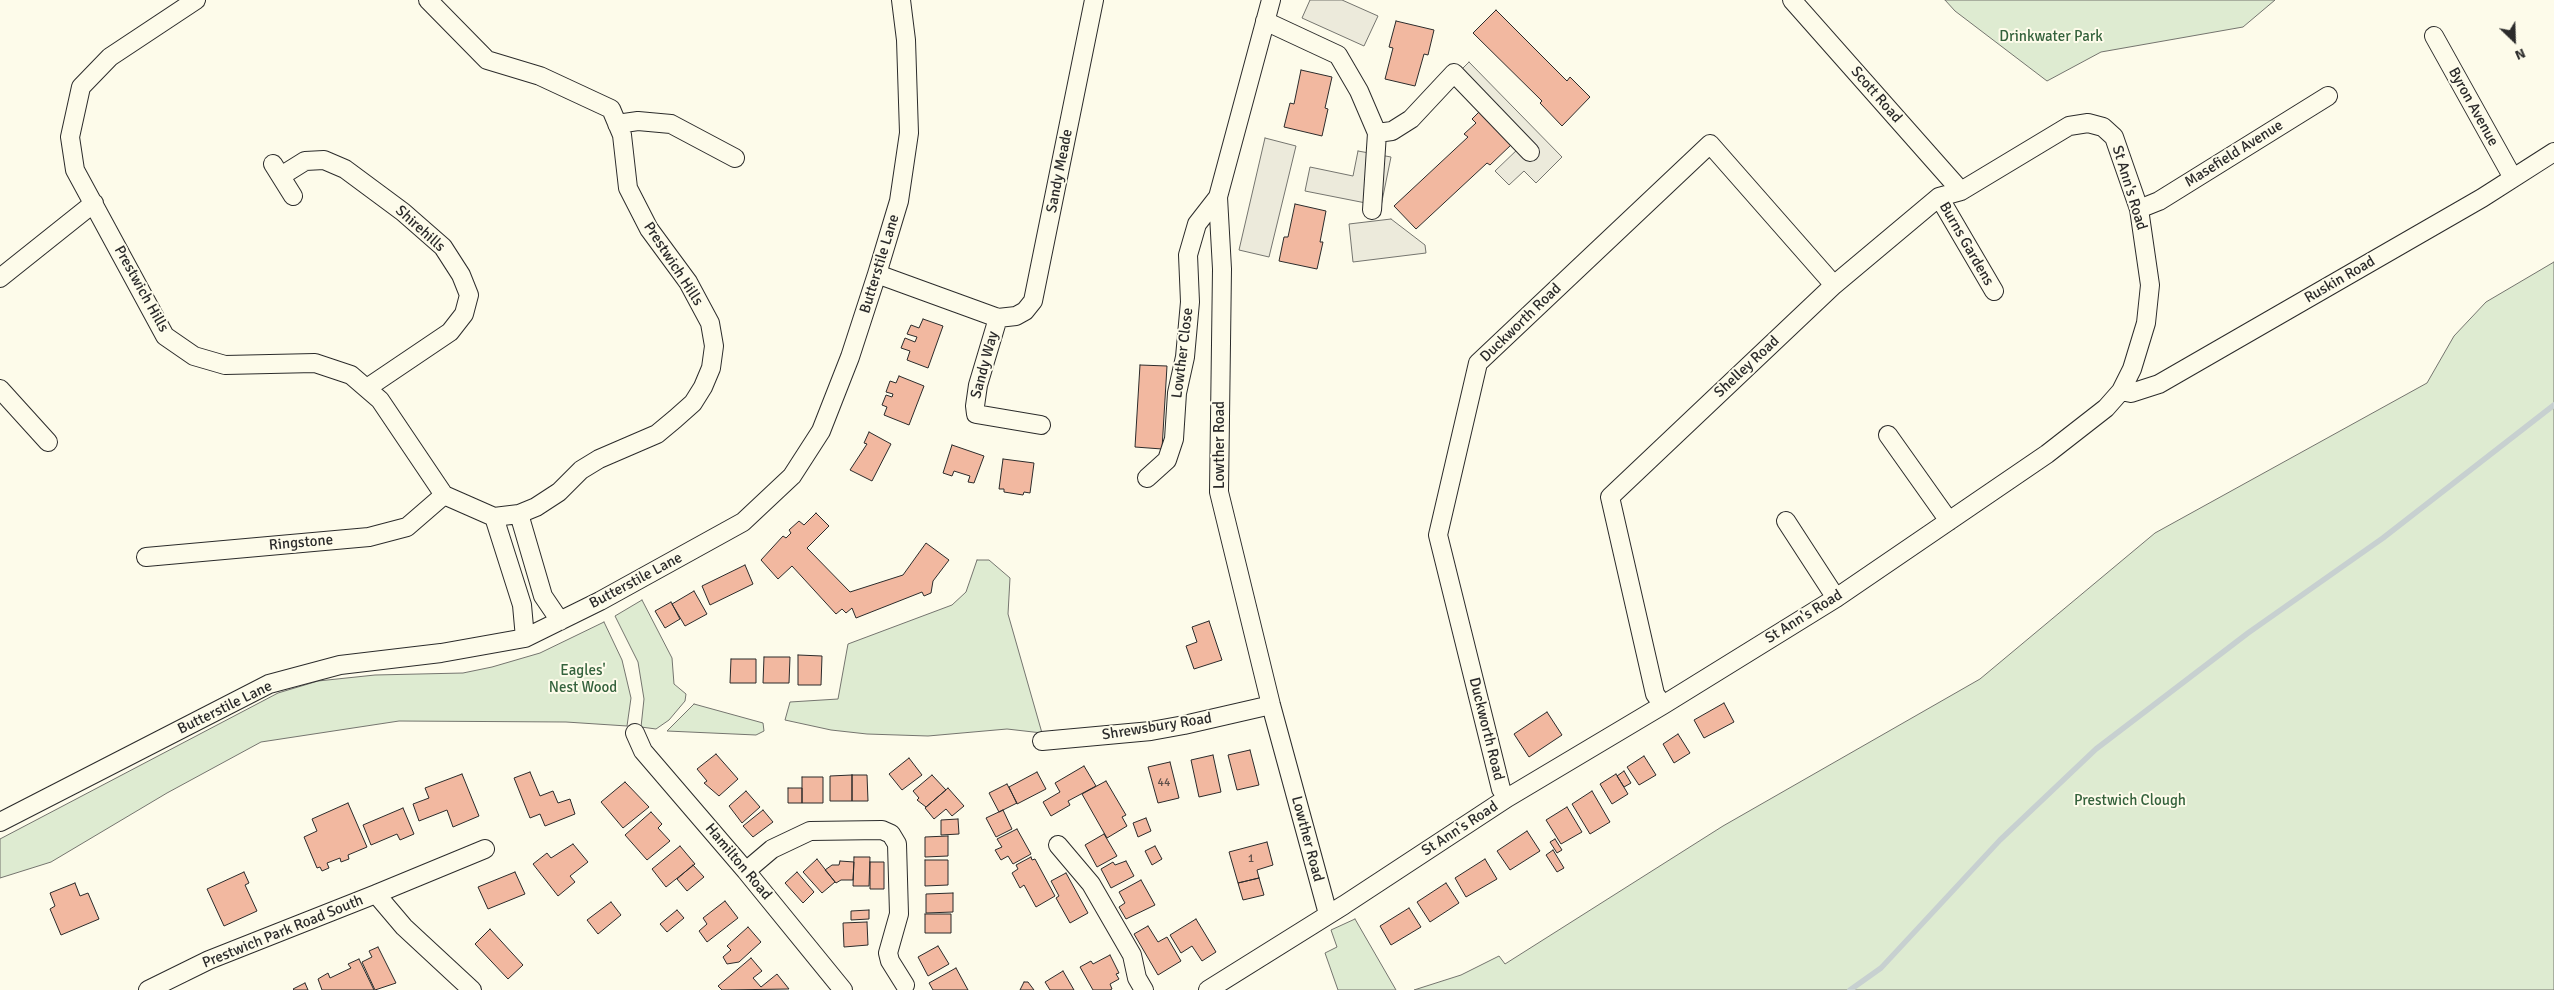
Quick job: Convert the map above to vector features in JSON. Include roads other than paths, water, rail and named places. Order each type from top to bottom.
[{"type":"street","name":"Prestwich Hills","points":[[196,0],[110,57],[81,87],[70,137],[76,170],[165,336],[194,356],[224,365],[315,363],[351,375],[380,400],[444,495]]},
{"type":"street","name":"Prestwich Hills","points":[[428,0],[487,60],[540,76],[611,109],[622,135],[628,188],[649,229],[688,282],[710,323],[714,346],[711,368],[693,403],[657,434],[599,459],[581,470],[560,492],[536,507],[519,514],[494,517]]},
{"type":"street","name":"Butterstile Lane","points":[[0,822],[269,684],[340,665],[441,653],[524,638],[600,601],[743,522],[792,476],[821,431],[850,357],[877,274],[899,200],[909,133],[906,40],[901,0]]},
{"type":"street","name":"Sandy Meade","points":[[998,318],[1016,316],[1025,311],[1033,301],[1037,289],[1094,0]]},
{"type":"street","name":"Lowther Road","points":[[1271,0],[1218,197],[1222,269],[1219,492],[1271,705],[1328,914]]},
{"type":"street","name":"Scott Road","points":[[1792,0],[1960,190]]},
{"type":"street","points":[[1265,21],[1338,55],[1359,91],[1377,133],[1372,210]]},
{"type":"street","name":"Byron Avenue","points":[[2434,36],[2513,178]]},
{"type":"street","points":[[1377,133],[1392,131],[1411,120],[1454,72],[1530,152]]},
{"type":"street","name":"Masefield Avenue","points":[[2139,209],[2159,202],[2328,96]]},
{"type":"street","points":[[617,124],[638,121],[671,124],[735,158]]},
{"type":"street","name":"St Ann's Road","points":[[1208,990],[1507,798],[1663,705],[1836,598],[2090,422],[2121,391],[2140,346],[2149,300],[2149,265],[2139,209],[2114,137],[2103,127],[2088,123],[2069,126]]},
{"type":"street","name":"Shelley Road","points":[[1663,705],[1655,694],[1610,497],[1834,285],[1939,197],[1960,190],[2069,126]]},
{"type":"street","name":"Duckworth Road","points":[[1507,798],[1501,789],[1438,535],[1478,362],[1710,144],[1834,285]]},
{"type":"street","name":"Ruskin Road","points":[[2121,391],[2131,393],[2160,384],[2513,178],[2554,152]]},
{"type":"street","name":"Shirehills","points":[[293,196],[277,170],[305,160],[324,160],[345,169],[403,212],[442,247],[461,275],[469,295],[464,314],[450,332],[367,388]]},
{"type":"street","name":"Lowther Close","points":[[1147,478],[1167,460],[1174,439],[1190,302],[1188,254],[1196,224],[1218,197]]},
{"type":"street","name":"Burns Gardens","points":[[1939,197],[1994,291]]},
{"type":"street","points":[[0,278],[94,203]]},
{"type":"street","name":"Sandy Way","points":[[877,274],[998,318],[978,385],[974,406],[976,414],[1041,425]]},
{"type":"street","points":[[0,389],[48,442]]},
{"type":"street","points":[[1888,435],[1949,521]]},
{"type":"street","points":[[444,495],[494,517],[522,605],[524,638]]},
{"type":"street","name":"Ringstone","points":[[146,557],[369,537],[407,527],[444,495]]},
{"type":"street","points":[[519,514],[543,596],[560,621]]},
{"type":"street","points":[[1786,521],[1836,598]]},
{"type":"street","name":"Shrewsbury Road","points":[[1042,741],[1150,731],[1271,705]]},
{"type":"street","name":"Hamilton Road","points":[[635,733],[643,751],[746,871],[843,990]]},
{"type":"street","points":[[746,871],[772,849],[810,831],[882,830],[891,834],[897,844],[900,914],[888,953],[890,961],[905,985]]},
{"type":"street","points":[[1058,845],[1091,884],[1132,955],[1137,978],[1144,990]]},
{"type":"street","points":[[376,894],[485,849]]},
{"type":"street","name":"Prestwich Park Road South","points":[[148,990],[210,960],[376,894],[404,927],[472,990]]},
{"type":"waterway","points":[[1850,990],[1881,968],[2000,840],[2096,749],[2248,633],[2383,538],[2554,405]]},
{"type":"park label","name":"Drinkwater Park","points":[[2051,37]]},
{"type":"park label","name":"Eagles' Nest Wood","points":[[583,680]]},
{"type":"park label","name":"Prestwich Clough","points":[[2130,801]]}]
